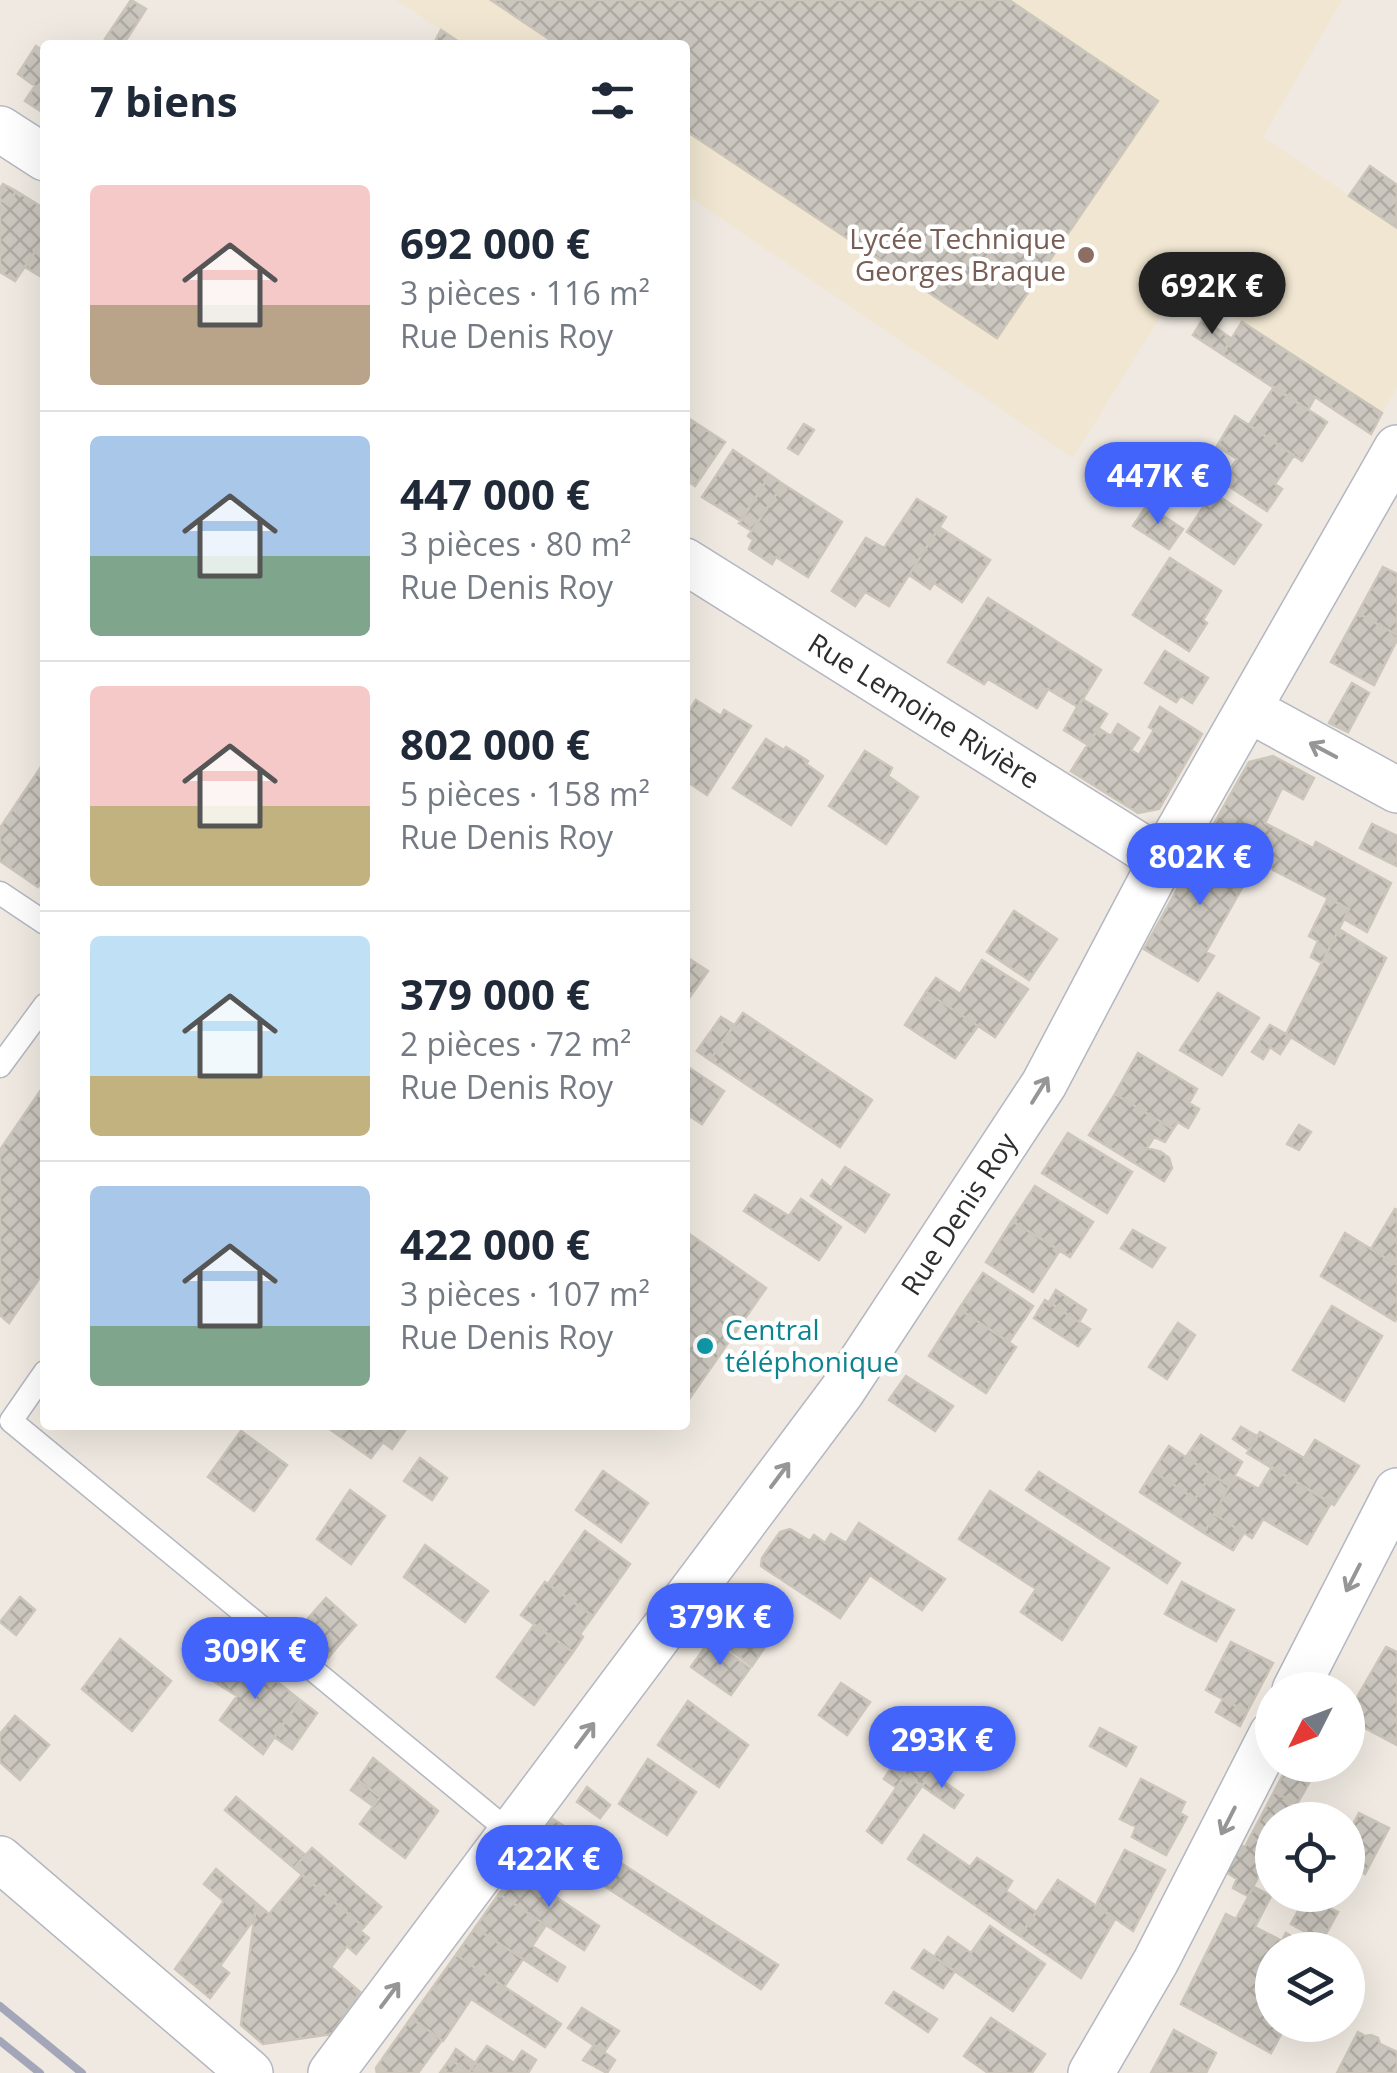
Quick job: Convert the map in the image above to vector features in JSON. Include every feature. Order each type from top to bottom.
[{"type":"street","points":[[0,129],[40,155]]},
{"type":"street","name":"Rue Denis Roy","points":[[332,2073],[842,1391],[1044,1084],[1162,860],[1397,448]]},
{"type":"street","name":"Rue Lemoine Rivière","points":[[690,565],[1162,860]]},
{"type":"street","points":[[1250,710],[1397,790]]},
{"type":"street","points":[[1304,1672],[1397,1492]]},
{"type":"street","points":[[1091,2073],[1156,1961],[1255,1767]]},
{"type":"street","points":[[0,1859],[250,2073]]},
{"type":"lane","points":[[0,894],[40,921]]},
{"type":"lane","points":[[0,1066],[40,1012]]},
{"type":"lane","points":[[40,1378],[5,1416],[511,1832]]},
{"type":"shaded area","name":"Lycée Technique Georges Braque","points":[[396,0],[1342,0],[1263,137],[1397,228],[1397,387],[1382,413],[1181,283],[1073,458],[690,197],[690,40],[456,40]]},
{"type":"building","points":[[131,0],[146,9],[126,40],[105,39]]},
{"type":"building","points":[[491,0],[1009,0],[1158,101],[997,338],[690,133],[690,40],[551,40]]},
{"type":"building","points":[[441,30],[456,40],[436,40]]},
{"type":"building","points":[[36,46],[40,49],[40,111],[25,101],[35,86],[18,74]]},
{"type":"building","points":[[1370,166],[1397,185],[1396,227],[1349,196]]},
{"type":"building","points":[[3,184],[16,191],[8,205],[0,199]]},
{"type":"building","points":[[16,191],[40,206],[40,244],[15,281],[0,272],[0,199],[8,205]]},
{"type":"building","points":[[40,244],[40,276],[25,267]]},
{"type":"building","points":[[1203,319],[1232,339],[1222,354],[1193,335]]},
{"type":"building","points":[[1242,322],[1382,413],[1371,434],[1315,397],[1308,410],[1222,354]]},
{"type":"building","points":[[1274,387],[1327,422],[1302,461],[1249,425]]},
{"type":"building","points":[[1235,416],[1294,455],[1275,484],[1282,489],[1267,511],[1222,482],[1237,459],[1217,446]]},
{"type":"building","points":[[690,419],[725,442],[695,486],[690,482]]},
{"type":"building","points":[[804,424],[814,430],[798,454],[788,448]]},
{"type":"building","points":[[733,450],[770,475],[741,521],[702,497]]},
{"type":"building","points":[[770,475],[783,484],[752,531],[739,523]]},
{"type":"building","points":[[783,484],[842,522],[808,577],[776,557],[772,564],[749,549],[753,540],[748,536]]},
{"type":"building","points":[[1213,492],[1261,525],[1234,564],[1187,532]]},
{"type":"building","points":[[917,499],[946,517],[889,606],[865,592],[855,606],[832,591],[866,538],[884,548]]},
{"type":"building","points":[[1147,505],[1183,529],[1169,549],[1133,526]]},
{"type":"building","points":[[939,527],[990,560],[962,602],[934,583],[930,589],[909,575]]},
{"type":"building","points":[[1170,558],[1221,591],[1189,651],[1133,615]]},
{"type":"building","points":[[1383,567],[1397,574],[1397,635],[1358,613]]},
{"type":"building","points":[[988,598],[1101,670],[1078,707],[1048,689],[1037,708],[988,679],[984,684],[948,662]]},
{"type":"building","points":[[1358,613],[1397,635],[1374,685],[1331,662]]},
{"type":"building","points":[[1165,651],[1208,678],[1192,703],[1181,696],[1176,702],[1145,683]]},
{"type":"building","points":[[1352,683],[1369,693],[1348,732],[1329,723]]},
{"type":"building","points":[[1082,699],[1107,714],[1088,745],[1064,730]]},
{"type":"building","points":[[696,700],[721,716],[724,710],[751,726],[707,795],[690,783],[690,709]]},
{"type":"building","points":[[1160,707],[1202,734],[1159,809],[1138,813],[1071,771],[1098,728],[1111,736],[1118,724],[1139,738],[1131,750],[1139,755],[1154,730],[1149,727]]},
{"type":"building","points":[[766,739],[808,761],[806,764],[823,776],[791,825],[733,788]]},
{"type":"building","points":[[865,751],[892,768],[888,776],[918,797],[886,844],[829,806]]},
{"type":"building","points":[[1273,756],[1314,778],[1303,799],[1282,788],[1265,823],[1313,848],[1316,842],[1391,883],[1367,932],[1344,919],[1349,909],[1207,836],[1249,762]]},
{"type":"building","points":[[40,768],[38,887],[0,861],[0,828]]},
{"type":"building","points":[[1372,824],[1397,836],[1397,866],[1360,848]]},
{"type":"building","points":[[1207,836],[1257,861],[1206,952],[1214,956],[1198,981],[1144,949]]},
{"type":"building","points":[[1328,898],[1349,909],[1322,963],[1311,957],[1318,941],[1309,936]]},
{"type":"building","points":[[1014,911],[1057,939],[1029,980],[987,952]]},
{"type":"building","points":[[1339,929],[1386,958],[1334,1064],[1286,1034]]},
{"type":"building","points":[[690,959],[708,971],[690,997]]},
{"type":"building","points":[[982,960],[1028,989],[995,1037],[926,992],[936,978],[960,994]]},
{"type":"building","points":[[926,992],[978,1026],[955,1058],[905,1025]]},
{"type":"building","points":[[1218,993],[1259,1018],[1222,1075],[1180,1050]]},
{"type":"building","points":[[743,1013],[872,1100],[840,1147],[710,1060]]},
{"type":"building","points":[[721,1017],[734,1025],[710,1060],[697,1051]]},
{"type":"building","points":[[1270,1025],[1291,1037],[1280,1054],[1270,1047],[1263,1059],[1252,1052]]},
{"type":"building","points":[[1138,1053],[1197,1089],[1189,1103],[1199,1109],[1188,1128],[1178,1122],[1173,1129],[1115,1094]]},
{"type":"building","points":[[690,1068],[724,1091],[702,1124],[690,1116]]},
{"type":"building","points":[[40,1091],[40,1277],[9,1323],[0,1315],[0,1150]]},
{"type":"building","points":[[1115,1094],[1173,1129],[1165,1142],[1154,1137],[1147,1148],[1169,1158],[1172,1168],[1164,1181],[1089,1135]]},
{"type":"building","points":[[1299,1125],[1311,1132],[1299,1150],[1287,1144]]},
{"type":"building","points":[[1068,1133],[1132,1172],[1107,1213],[1042,1173]]},
{"type":"building","points":[[845,1167],[889,1195],[865,1232],[811,1196],[822,1180],[831,1188]]},
{"type":"building","points":[[1035,1186],[1093,1222],[1070,1257],[1012,1221]]},
{"type":"building","points":[[755,1195],[789,1216],[801,1199],[841,1227],[819,1260],[744,1211]]},
{"type":"building","points":[[1397,1210],[1397,1265],[1371,1249]]},
{"type":"building","points":[[1012,1221],[1060,1250],[1033,1292],[986,1262]]},
{"type":"building","points":[[1133,1230],[1165,1248],[1152,1267],[1121,1248]]},
{"type":"building","points":[[1345,1233],[1397,1265],[1395,1321],[1321,1276]]},
{"type":"building","name":"Central téléphonique","points":[[690,1235],[766,1288],[690,1398]]},
{"type":"building","points":[[983,1273],[1033,1306],[1009,1342],[959,1309]]},
{"type":"building","points":[[1056,1290],[1086,1310],[1079,1322],[1049,1302]]},
{"type":"building","points":[[1045,1300],[1090,1329],[1078,1346],[1034,1318]]},
{"type":"building","points":[[1332,1306],[1382,1336],[1344,1401],[1293,1370]]},
{"type":"building","points":[[959,1309],[1016,1347],[986,1393],[929,1356]]},
{"type":"building","points":[[1178,1323],[1195,1335],[1167,1379],[1149,1367]]},
{"type":"building","points":[[906,1376],[953,1406],[935,1431],[889,1400]]},
{"type":"building","points":[[1241,1427],[1257,1436],[1249,1450],[1233,1439]]},
{"type":"building","points":[[331,1430],[405,1430],[392,1449],[383,1442],[371,1458]]},
{"type":"building","points":[[241,1431],[287,1465],[254,1511],[208,1477]]},
{"type":"building","points":[[1260,1432],[1304,1458],[1315,1440],[1359,1466],[1334,1505],[1247,1453]]},
{"type":"building","points":[[1201,1435],[1242,1462],[1229,1486],[1186,1457]]},
{"type":"building","points":[[1169,1446],[1211,1474],[1195,1499],[1153,1471]]},
{"type":"building","points":[[420,1458],[447,1478],[432,1500],[404,1481]]},
{"type":"building","points":[[1272,1467],[1331,1503],[1307,1544],[1263,1519],[1252,1538],[1214,1514],[1235,1476],[1259,1489]]},
{"type":"building","points":[[603,1471],[648,1503],[621,1542],[576,1510]]},
{"type":"building","points":[[1153,1471],[1195,1499],[1211,1474],[1229,1486],[1204,1533],[1140,1492]]},
{"type":"building","points":[[1039,1472],[1180,1563],[1167,1583],[1026,1490]]},
{"type":"building","points":[[350,1490],[385,1516],[351,1564],[317,1539]]},
{"type":"building","points":[[990,1491],[1109,1568],[1062,1640],[1021,1612],[1036,1589],[959,1539]]},
{"type":"building","points":[[1214,1514],[1244,1533],[1233,1550],[1204,1533]]},
{"type":"building","points":[[859,1523],[945,1579],[922,1610],[870,1575],[840,1618],[761,1566],[762,1558],[780,1532],[790,1529],[810,1541],[814,1535],[825,1543],[831,1534],[846,1543]]},
{"type":"building","points":[[585,1531],[630,1564],[593,1616],[548,1584]]},
{"type":"building","points":[[425,1545],[488,1591],[465,1622],[404,1577]]},
{"type":"building","points":[[545,1582],[593,1616],[573,1652],[521,1615]]},
{"type":"building","points":[[1182,1582],[1234,1610],[1216,1641],[1165,1614]]},
{"type":"building","points":[[744,1592],[784,1619],[752,1666],[712,1637]]},
{"type":"building","points":[[20,1597],[35,1610],[16,1635],[0,1622]]},
{"type":"building","points":[[326,1598],[356,1625],[328,1658],[297,1631]]},
{"type":"building","points":[[534,1625],[573,1652],[534,1705],[497,1677]]},
{"type":"building","points":[[120,1639],[171,1681],[132,1731],[82,1689]]},
{"type":"building","points":[[710,1640],[750,1668],[731,1695],[691,1667]]},
{"type":"building","points":[[1231,1642],[1273,1663],[1268,1672],[1255,1672],[1255,1697],[1247,1712],[1206,1690]]},
{"type":"building","points":[[1386,1647],[1397,1652],[1397,1745],[1365,1728],[1365,1683]]},
{"type":"building","points":[[236,1649],[300,1700],[263,1754],[220,1720],[237,1696],[213,1681]]},
{"type":"building","points":[[841,1683],[870,1702],[847,1735],[819,1715]]},
{"type":"building","points":[[1223,1699],[1247,1712],[1240,1726],[1216,1712]]},
{"type":"building","points":[[300,1700],[317,1713],[292,1749],[274,1737]]},
{"type":"building","points":[[688,1701],[748,1745],[719,1787],[658,1745]]},
{"type":"building","points":[[15,1716],[49,1745],[20,1780],[0,1762],[0,1734]]},
{"type":"building","points":[[1100,1728],[1136,1747],[1126,1766],[1090,1746]]},
{"type":"building","points":[[891,1732],[938,1763],[922,1786],[876,1754]]},
{"type":"building","points":[[373,1758],[438,1811],[405,1858],[360,1824],[380,1797],[358,1780]]},
{"type":"building","points":[[648,1759],[696,1792],[667,1835],[619,1804]]},
{"type":"building","points":[[892,1766],[905,1775],[897,1788],[884,1779]]},
{"type":"building","points":[[931,1773],[963,1795],[954,1808],[922,1786]]},
{"type":"building","points":[[905,1775],[922,1786],[882,1843],[867,1831]]},
{"type":"building","points":[[1141,1779],[1185,1802],[1180,1813],[1187,1817],[1166,1855],[1132,1837],[1136,1827],[1120,1819]]},
{"type":"building","points":[[358,1780],[380,1797],[373,1806],[351,1790]]},
{"type":"building","points":[[1279,1782],[1309,1782],[1298,1802],[1274,1792]]},
{"type":"building","points":[[587,1787],[610,1805],[600,1818],[577,1802]]},
{"type":"building","points":[[1274,1792],[1293,1802],[1269,1802]]},
{"type":"building","points":[[236,1797],[305,1855],[294,1868],[225,1810]]},
{"type":"building","points":[[1365,1816],[1389,1828],[1365,1874]]},
{"type":"building","points":[[553,1819],[778,1965],[761,1989],[536,1841]]},
{"type":"building","points":[[1255,1828],[1255,1883],[1248,1896],[1233,1888],[1237,1879],[1226,1872],[1240,1845],[1245,1847]]},
{"type":"building","points":[[924,1835],[970,1867],[977,1858],[1012,1881],[1006,1891],[1036,1912],[1020,1936],[908,1859]]},
{"type":"building","points":[[312,1848],[381,1907],[364,1927],[294,1868]]},
{"type":"building","points":[[1125,1850],[1165,1870],[1133,1931],[1096,1905]]},
{"type":"building","points":[[216,1869],[256,1903],[254,1919],[220,1966],[229,1973],[210,1998],[175,1969],[224,1901],[204,1884]]},
{"type":"building","points":[[516,1870],[599,1926],[584,1950],[499,1894]]},
{"type":"building","points":[[302,1875],[364,1927],[360,1931],[369,1938],[356,1954],[347,1946],[331,1967],[360,1992],[332,2034],[263,2044],[241,2025],[256,1903],[269,1914]]},
{"type":"building","points":[[1058,1880],[1115,1919],[1081,1978],[1020,1936]]},
{"type":"building","points":[[1255,1888],[1255,1912],[1263,1912],[1255,1927],[1265,1932],[1255,1932],[1255,2042],[1277,2042],[1271,2053],[1181,2004],[1226,1914],[1236,1919]]},
{"type":"building","points":[[499,1894],[546,1925],[532,1946],[565,1967],[557,1981],[475,1928]]},
{"type":"building","points":[[1297,1912],[1338,1912],[1327,1932],[1306,1932],[1291,1924]]},
{"type":"building","points":[[990,1926],[1045,1964],[1013,2011],[934,1957],[948,1937],[971,1953]]},
{"type":"building","points":[[475,1928],[523,1959],[504,1987],[456,1955]]},
{"type":"building","points":[[924,1950],[955,1971],[943,1988],[912,1968]]},
{"type":"building","points":[[456,1955],[561,2024],[545,2047],[471,1999],[443,2041],[411,2018]]},
{"type":"building","points":[[894,1992],[937,2019],[928,2032],[886,2003]]},
{"type":"building","points":[[582,2008],[619,2031],[604,2052],[568,2028]]},
{"type":"building","points":[[411,2018],[442,2040],[418,2073],[377,2073],[376,2068]]},
{"type":"building","points":[[991,2018],[1045,2054],[1032,2073],[988,2073],[964,2056]]},
{"type":"building","points":[[1174,2030],[1216,2053],[1206,2073],[1151,2073]]},
{"type":"building","points":[[1365,2036],[1378,2038],[1380,2044],[1397,2052],[1397,2073],[1337,2073],[1353,2042],[1365,2042]]},
{"type":"building","points":[[594,2045],[615,2060],[607,2073],[583,2060]]},
{"type":"building","points":[[487,2046],[514,2063],[522,2051],[536,2060],[528,2073],[489,2073],[475,2063]]},
{"type":"building","points":[[456,2049],[475,2063],[469,2072],[450,2059]]},
{"type":"building","points":[[450,2059],[469,2072],[475,2063],[489,2073],[440,2073]]},
{"type":"railway","points":[[0,2006],[82,2073]]},
{"type":"railway","points":[[0,2041],[40,2073]]},
{"type":"place","name":"Lycée Technique Georges Braque","points":[[1086,255]]},
{"type":"place","name":"Central téléphonique","points":[[705,1346]]}]
